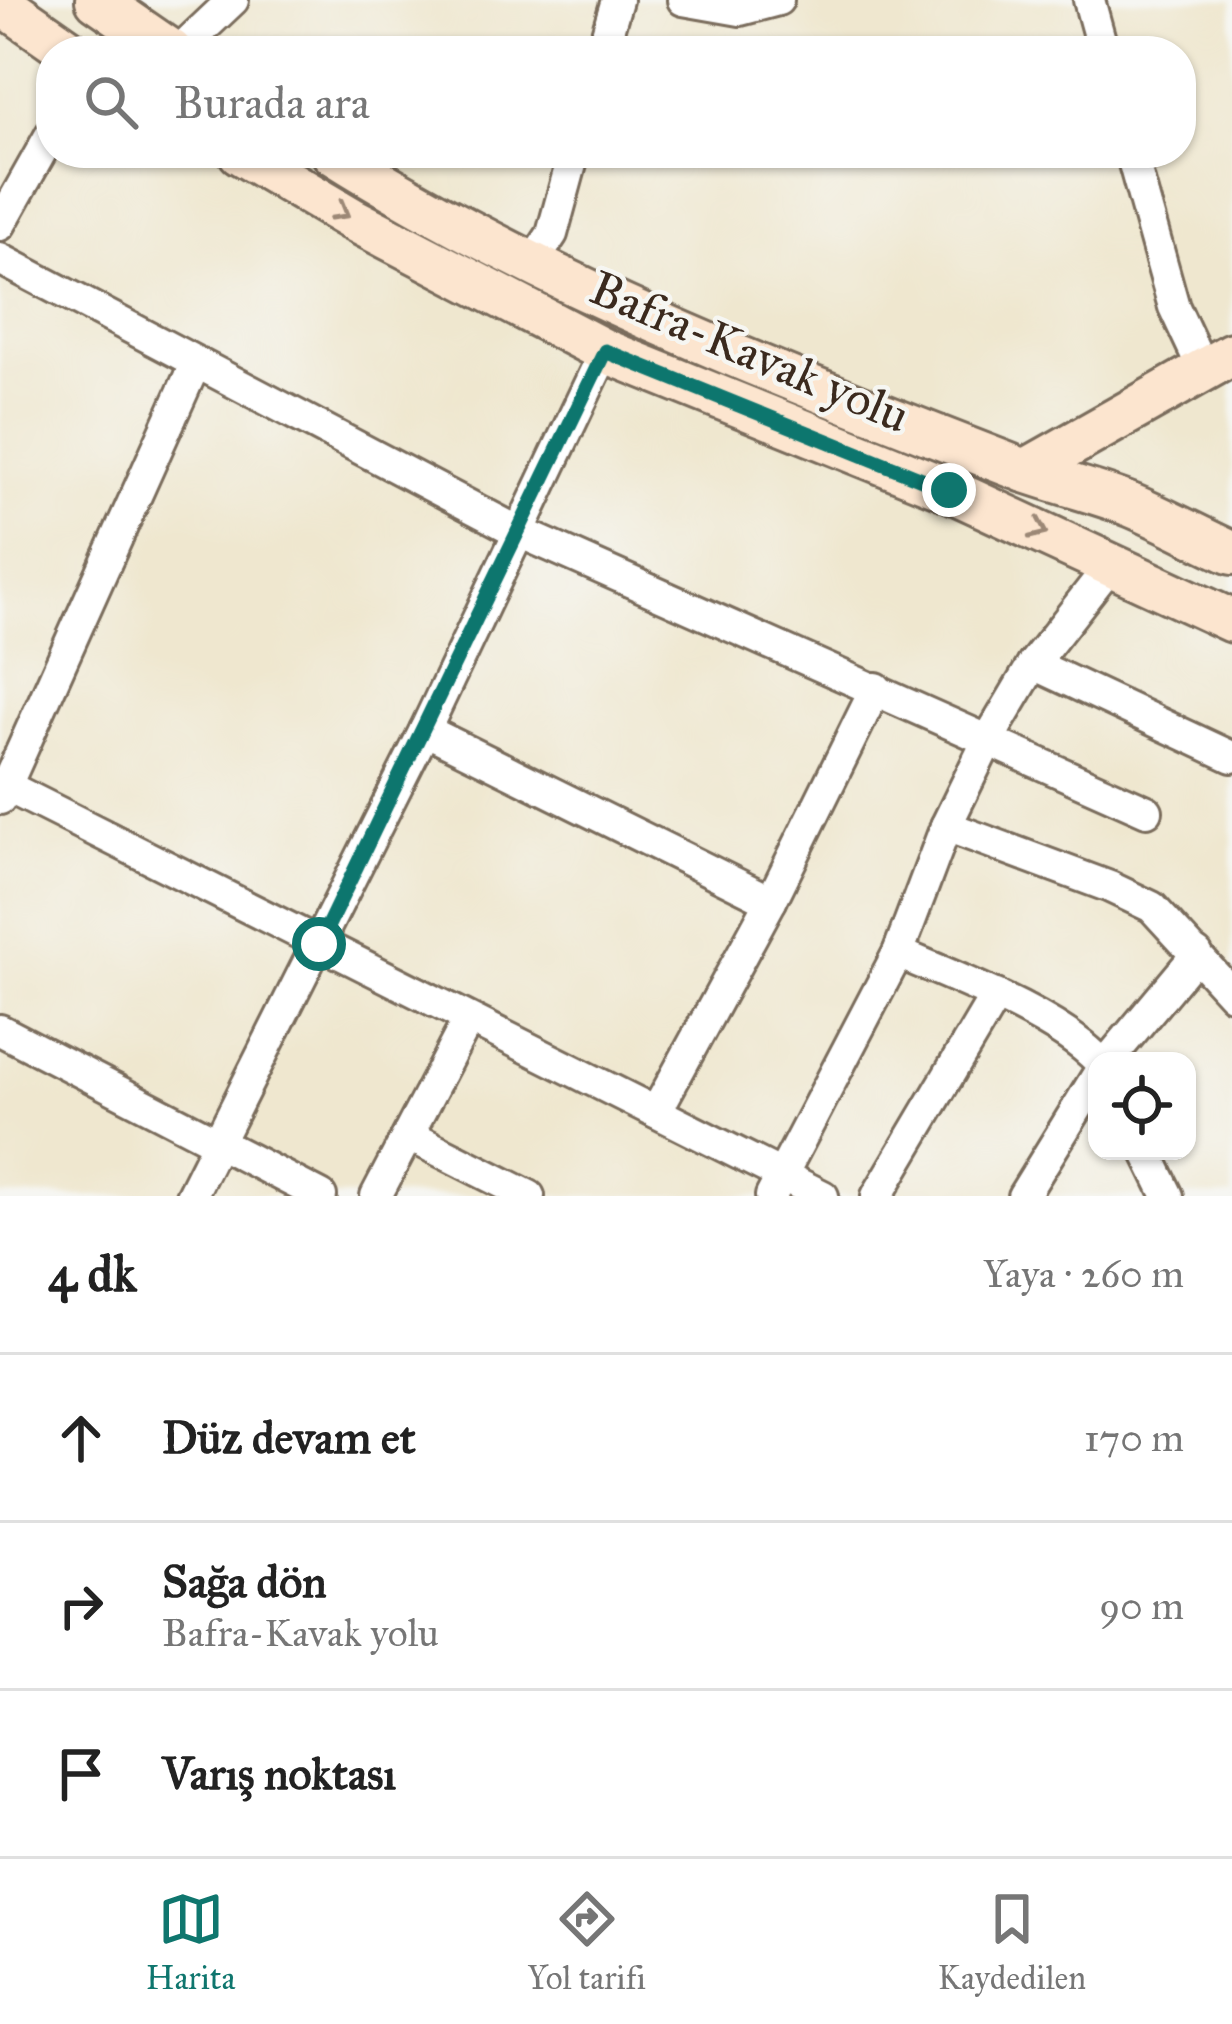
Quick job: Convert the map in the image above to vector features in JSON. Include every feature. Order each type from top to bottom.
[{"type":"main road","points":[[97,0],[144,36]]},
{"type":"main road","points":[[0,2],[49,36]]},
{"type":"main road","name":"Bafra-Kavak yolu","points":[[265,168],[352,219],[605,351],[949,490],[1224,615]]},
{"type":"main road","name":"Bafra-Kavak yolu","points":[[357,168],[532,264],[654,320],[1025,471],[1131,506],[1232,553]]},
{"type":"main road","points":[[1025,471],[1218,363]]},
{"type":"main road","points":[[1224,615],[1193,597],[1190,587],[1194,567],[1210,554],[1232,553]]},
{"type":"street","points":[[176,36],[233,0]]},
{"type":"street","points":[[606,36],[616,0]]},
{"type":"street","points":[[683,0],[740,10],[778,0]]},
{"type":"street","points":[[1089,0],[1099,36]]},
{"type":"street","points":[[0,225],[36,161]]},
{"type":"street","points":[[532,264],[552,234],[570,168]]},
{"type":"street","points":[[1135,168],[1174,307],[1218,363]]},
{"type":"street","points":[[0,260],[517,531],[1148,811]]},
{"type":"street","points":[[191,1196],[425,730],[605,351]]},
{"type":"street","points":[[195,364],[2,789],[656,1112],[777,1186],[823,1196]]},
{"type":"street","points":[[777,1186],[898,953],[946,826],[988,740],[1033,664],[1112,563]]},
{"type":"street","points":[[1033,664],[1232,757]]},
{"type":"street","points":[[656,1112],[770,901],[876,688]]},
{"type":"street","points":[[425,730],[770,901]]},
{"type":"street","points":[[946,826],[1111,887],[1152,908],[1232,994]]},
{"type":"street","points":[[898,953],[996,995],[1092,1052]]},
{"type":"street","points":[[1111,1052],[1197,954]]},
{"type":"street","points":[[877,1196],[996,995]]},
{"type":"street","points":[[376,1196],[467,1020]]},
{"type":"street","points":[[0,1030],[321,1196]]},
{"type":"street","points":[[1023,1196],[1088,1091]]},
{"type":"street","points":[[410,1136],[530,1196]]},
{"type":"street","points":[[1150,1160],[1168,1196]]},
{"type":"route","points":[[319,944],[605,351],[949,490]]}]
